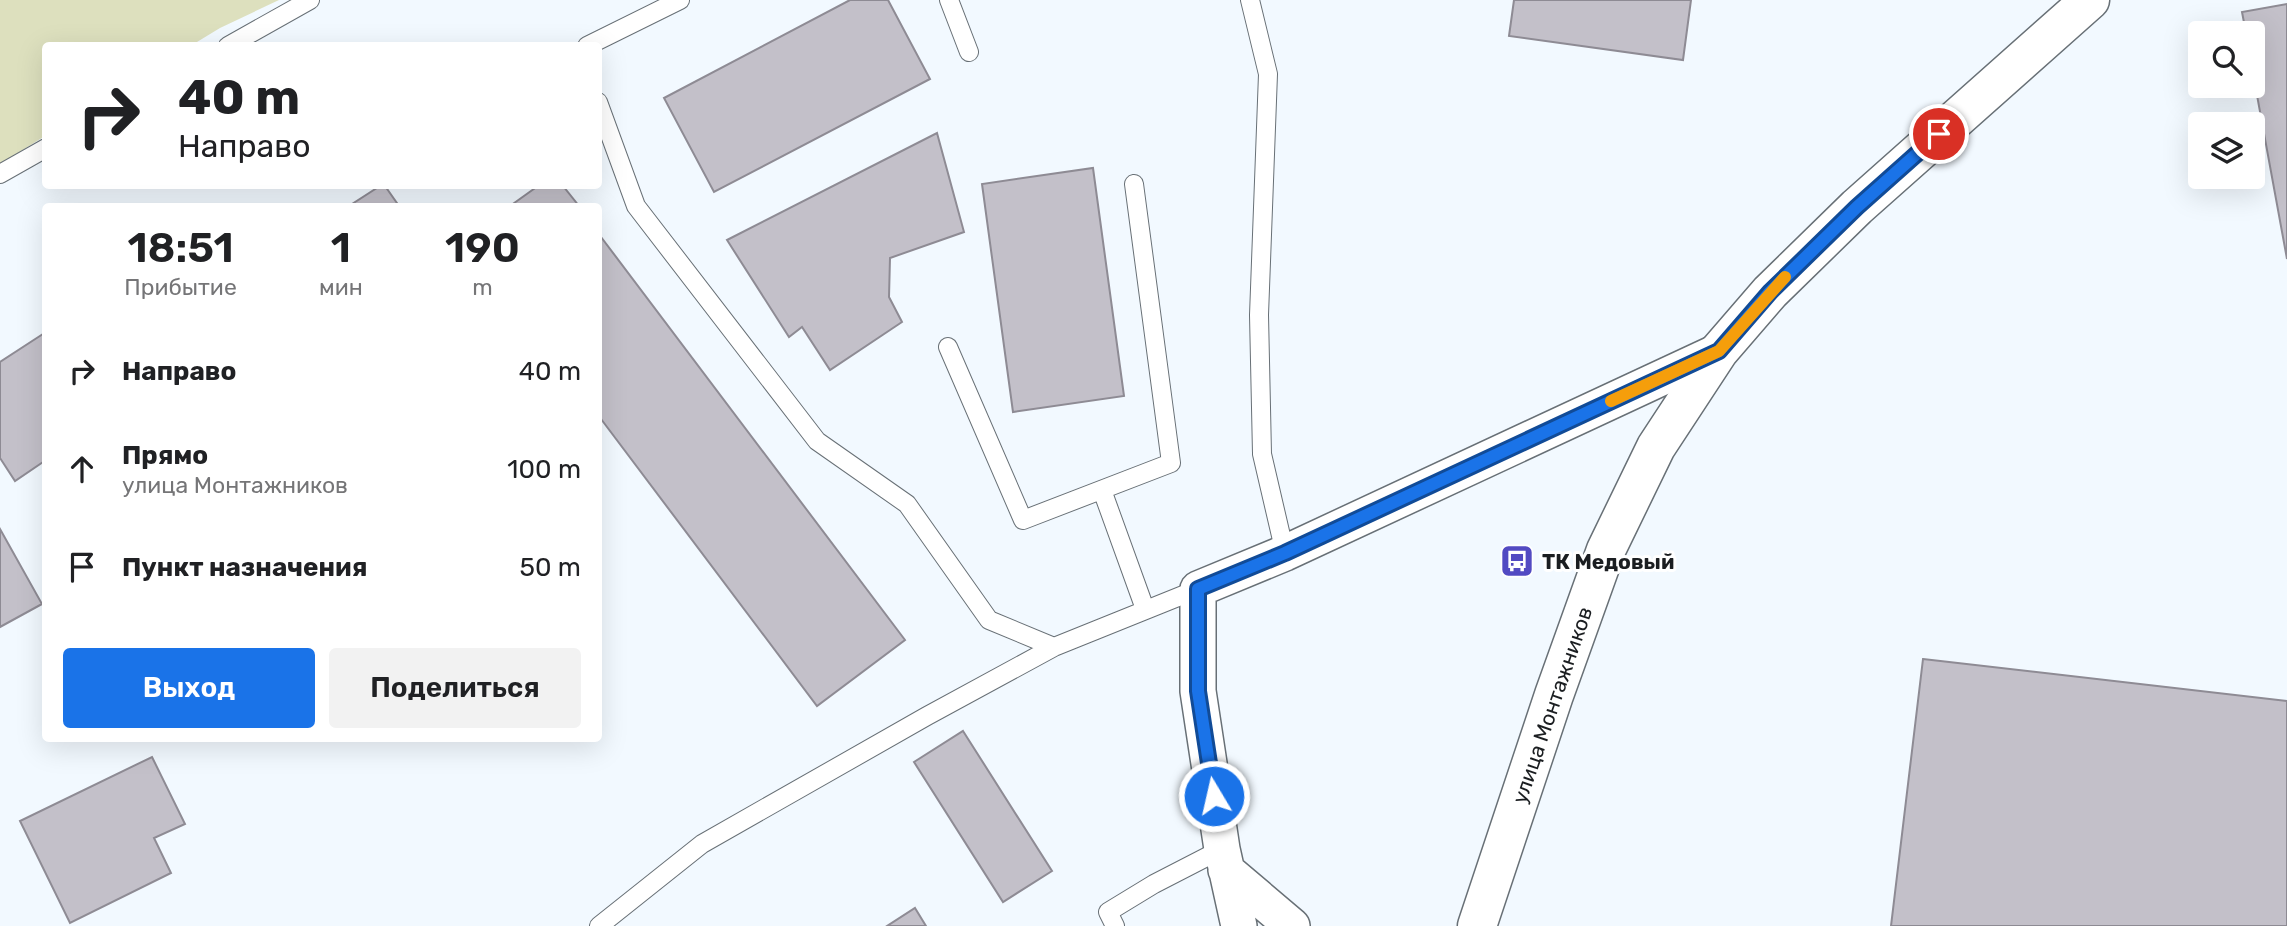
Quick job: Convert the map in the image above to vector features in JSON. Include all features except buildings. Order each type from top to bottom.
[{"type":"main road","name":"улица Монтажников","points":[[1475,924],[1606,550],[1656,447],[1719,351],[1770,292],[1857,207],[2090,0]]},
{"type":"street","points":[[1240,926],[1224,860],[1198,691],[1198,589],[1285,553],[1719,351]]},
{"type":"street","points":[[1224,860],[1292,926]]},
{"type":"lane","points":[[235,42],[310,0]]},
{"type":"lane","points":[[595,42],[680,0]]},
{"type":"lane","points":[[949,0],[969,52]]},
{"type":"lane","points":[[1250,0],[1268,74],[1259,315],[1262,454],[1285,553]]},
{"type":"lane","points":[[602,113],[636,206],[817,441],[907,504],[989,620],[1054,647]]},
{"type":"lane","points":[[0,174],[42,150]]},
{"type":"lane","points":[[948,347],[1023,520],[1171,463],[1134,184]]},
{"type":"lane","points":[[1102,490],[1145,609]]},
{"type":"lane","points":[[599,926],[702,845],[915,723],[1054,647],[1198,589]]},
{"type":"lane","points":[[1115,926],[1108,912],[1154,884],[1224,860]]},
{"type":"green space","points":[[0,0],[279,0],[197,42],[42,42],[42,138],[0,164]]},
{"type":"slow traffic","points":[[1611,401],[1719,351],[1785,277]]},
{"type":"place","name":"ТК Медовый","points":[[1517,561]]},
{"type":"route","points":[[1214,796],[1198,691],[1198,589],[1285,553],[1719,351],[1770,292],[1857,207],[1939,134]]}]
